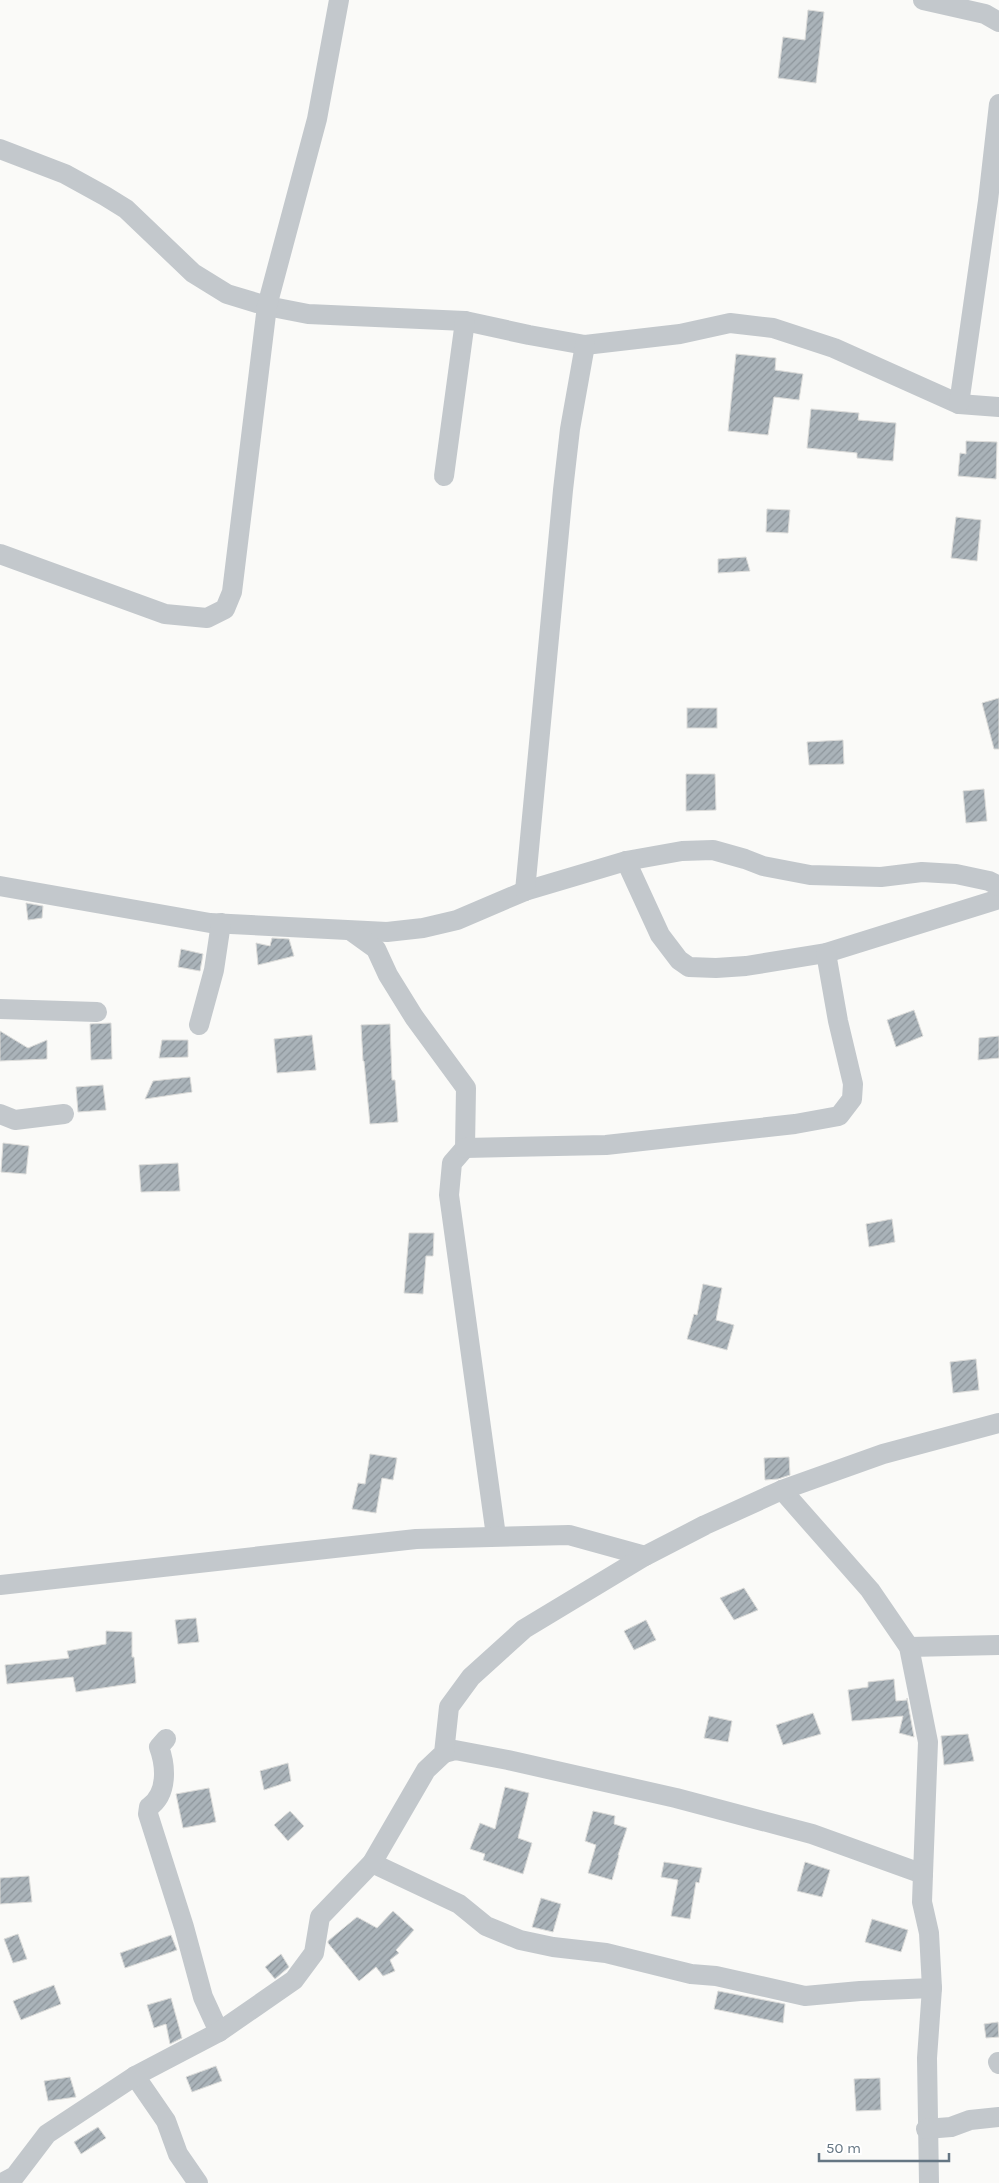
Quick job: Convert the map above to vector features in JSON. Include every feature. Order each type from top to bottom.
[{"type":"street","points":[[0,554],[165,614],[207,618],[225,609],[232,592],[267,306],[317,119],[339,0]]},
{"type":"street","points":[[923,0],[985,14],[999,22]]},
{"type":"street","points":[[959,404],[988,201],[999,104]]},
{"type":"street","points":[[0,149],[64,174],[105,196],[126,209],[193,273],[227,294],[267,306],[308,314],[465,321],[585,345],[680,334],[730,323],[773,328],[834,348],[959,404],[999,407]]},
{"type":"street","points":[[444,476],[465,321]]},
{"type":"street","points":[[525,891],[562,490],[570,429],[585,345]]},
{"type":"street","points":[[0,886],[221,923],[387,932],[423,928],[457,920],[525,891],[626,861],[682,851],[714,850],[763,866],[810,875],[881,877],[922,872],[956,874],[989,881],[999,886]]},
{"type":"street","points":[[626,861],[660,935],[679,960],[689,966],[716,968],[746,966],[826,953],[999,899]]},
{"type":"street","points":[[200,1025],[214,970],[221,923]]},
{"type":"street","points":[[351,931],[376,949],[388,975],[414,1017],[466,1088],[465,1148],[452,1163],[449,1196],[496,1536]]},
{"type":"street","points":[[465,1148],[606,1145],[795,1124],[839,1116],[852,1099],[853,1084],[838,1021],[826,953]]},
{"type":"street","points":[[0,1009],[98,1012]]},
{"type":"street","points":[[0,1114],[15,1120],[64,1114]]},
{"type":"street","points":[[444,1753],[449,1707],[471,1677],[524,1630],[646,1556],[705,1525],[782,1490],[883,1454],[999,1423]]},
{"type":"street","points":[[782,1490],[870,1590],[909,1647],[928,1742],[922,1902],[929,1933],[932,1988],[927,2058],[926,2129],[929,2183]]},
{"type":"street","points":[[0,1585],[416,1539],[569,1535],[646,1556]]},
{"type":"street","points":[[909,1647],[999,1645]]},
{"type":"street","points":[[166,1739],[159,1748],[164,1762],[163,1783],[154,1803],[148,1807],[148,1814],[184,1927],[203,1997],[219,2032]]},
{"type":"street","points":[[2,2183],[15,2176],[47,2134],[135,2076],[219,2032],[294,1980],[314,1953],[320,1917],[372,1863],[426,1770],[444,1753],[455,1750],[508,1760],[676,1798],[812,1834],[923,1874]]},
{"type":"street","points":[[372,1863],[459,1904],[486,1926],[520,1940],[553,1947],[606,1953],[691,1974],[716,1976],[805,1996],[860,1991],[932,1988]]},
{"type":"street","points":[[135,2076],[166,2121],[178,2154],[198,2183]]},
{"type":"street","points":[[926,2129],[951,2127],[970,2120],[999,2117]]},
{"type":"building","points":[[808,10],[824,12],[816,83],[778,78],[783,37],[805,40]]},
{"type":"building","points":[[736,354],[776,358],[775,370],[803,374],[799,400],[774,397],[768,435],[728,431]]},
{"type":"building","points":[[811,409],[859,413],[858,420],[896,423],[893,461],[857,458],[857,453],[807,448]]},
{"type":"building","points":[[966,441],[997,442],[996,479],[958,476],[960,453],[966,454]]},
{"type":"building","points":[[767,509],[790,510],[788,533],[766,532]]},
{"type":"building","points":[[956,517],[981,520],[977,561],[951,558]]},
{"type":"building","points":[[746,557],[750,571],[718,573],[718,559]]},
{"type":"building","points":[[999,698],[999,749],[994,749],[982,703]]},
{"type":"building","points":[[687,708],[717,708],[717,728],[687,728]]},
{"type":"building","points":[[843,740],[844,764],[809,765],[807,742]]},
{"type":"building","points":[[686,774],[715,774],[716,810],[686,811]]},
{"type":"building","points":[[984,789],[987,821],[966,823],[963,791]]},
{"type":"building","points":[[26,903],[43,906],[42,918],[28,920]]},
{"type":"building","points":[[272,938],[289,939],[294,956],[258,965],[256,943],[270,946]]},
{"type":"building","points":[[181,949],[203,954],[200,971],[178,967]]},
{"type":"building","points":[[914,1010],[923,1036],[896,1047],[887,1020]]},
{"type":"building","points":[[111,1023],[112,1059],[91,1060],[90,1024]]},
{"type":"building","points":[[390,1024],[392,1080],[395,1080],[398,1122],[370,1124],[361,1025]]},
{"type":"building","points":[[0,1031],[28,1048],[47,1040],[47,1059],[0,1061]]},
{"type":"building","points":[[312,1035],[316,1070],[277,1073],[274,1039]]},
{"type":"building","points":[[999,1036],[999,1058],[978,1060],[979,1038]]},
{"type":"building","points":[[162,1040],[188,1040],[188,1057],[159,1058]]},
{"type":"building","points":[[190,1077],[192,1092],[145,1099],[153,1081]]},
{"type":"building","points":[[103,1085],[106,1110],[78,1112],[76,1087]]},
{"type":"building","points":[[3,1143],[29,1146],[26,1174],[1,1172]]},
{"type":"building","points":[[178,1163],[180,1191],[141,1192],[139,1165]]},
{"type":"building","points":[[892,1219],[895,1242],[869,1247],[866,1224]]},
{"type":"building","points":[[409,1233],[434,1233],[433,1256],[426,1256],[423,1294],[404,1293]]},
{"type":"building","points":[[703,1284],[722,1288],[716,1320],[734,1325],[727,1350],[687,1339],[694,1314],[697,1315]]},
{"type":"building","points":[[976,1359],[979,1390],[953,1393],[950,1362]]},
{"type":"building","points":[[370,1454],[397,1458],[393,1480],[382,1478],[376,1513],[352,1509],[358,1483],[365,1484]]},
{"type":"building","points":[[789,1457],[790,1475],[778,1479],[765,1480],[764,1458]]},
{"type":"building","points":[[744,1588],[758,1610],[734,1620],[720,1598]]},
{"type":"building","points":[[196,1618],[199,1642],[178,1644],[175,1620]]},
{"type":"building","points":[[646,1620],[656,1640],[634,1650],[624,1631]]},
{"type":"building","points":[[106,1631],[132,1632],[132,1657],[134,1657],[136,1683],[76,1692],[73,1677],[7,1684],[5,1665],[69,1658],[67,1651],[106,1644]]},
{"type":"building","points":[[894,1679],[896,1701],[907,1700],[907,1698],[914,1737],[899,1733],[903,1716],[852,1721],[848,1690],[868,1687],[868,1682]]},
{"type":"building","points":[[813,1713],[821,1734],[783,1745],[776,1725]]},
{"type":"building","points":[[709,1716],[732,1721],[728,1742],[704,1738]]},
{"type":"building","points":[[968,1734],[974,1761],[944,1765],[941,1736]]},
{"type":"building","points":[[288,1763],[291,1781],[264,1790],[260,1771]]},
{"type":"building","points":[[505,1787],[529,1793],[518,1838],[532,1843],[523,1874],[483,1860],[485,1854],[470,1849],[480,1823],[495,1829]]},
{"type":"building","points":[[209,1788],[216,1822],[183,1828],[176,1794]]},
{"type":"building","points":[[290,1811],[304,1826],[288,1841],[274,1825]]},
{"type":"building","points":[[593,1811],[615,1816],[614,1824],[627,1828],[612,1880],[588,1873],[596,1845],[585,1841]]},
{"type":"building","points":[[664,1862],[702,1868],[699,1883],[696,1882],[690,1919],[671,1916],[678,1880],[661,1877]]},
{"type":"building","points":[[805,1862],[830,1870],[822,1897],[797,1891]]},
{"type":"building","points":[[29,1876],[32,1902],[0,1904],[0,1878]]},
{"type":"building","points":[[541,1898],[561,1904],[553,1932],[532,1927]]},
{"type":"building","points":[[393,1911],[414,1930],[396,1950],[399,1953],[390,1960],[395,1971],[383,1976],[376,1967],[359,1981],[328,1941],[357,1917],[377,1928]]},
{"type":"building","points":[[872,1919],[908,1930],[901,1952],[865,1942]]},
{"type":"building","points":[[18,1934],[27,1959],[13,1963],[4,1939]]},
{"type":"building","points":[[171,1935],[177,1950],[125,1968],[120,1953]]},
{"type":"building","points":[[281,1954],[289,1967],[275,1979],[265,1967]]},
{"type":"building","points":[[54,1985],[61,2004],[21,2020],[13,2001]]},
{"type":"building","points":[[718,1991],[785,2004],[783,2023],[714,2009]]},
{"type":"building","points":[[171,1998],[182,2038],[170,2044],[166,2024],[154,2028],[147,2005]]},
{"type":"building","points":[[998,2022],[999,2037],[986,2038],[984,2024]]},
{"type":"building","points":[[216,2066],[222,2081],[192,2092],[186,2077]]},
{"type":"building","points":[[70,2077],[76,2097],[48,2101],[44,2081]]},
{"type":"building","points":[[880,2078],[881,2110],[856,2111],[854,2079]]},
{"type":"building","points":[[98,2127],[106,2138],[81,2154],[74,2142]]}]
